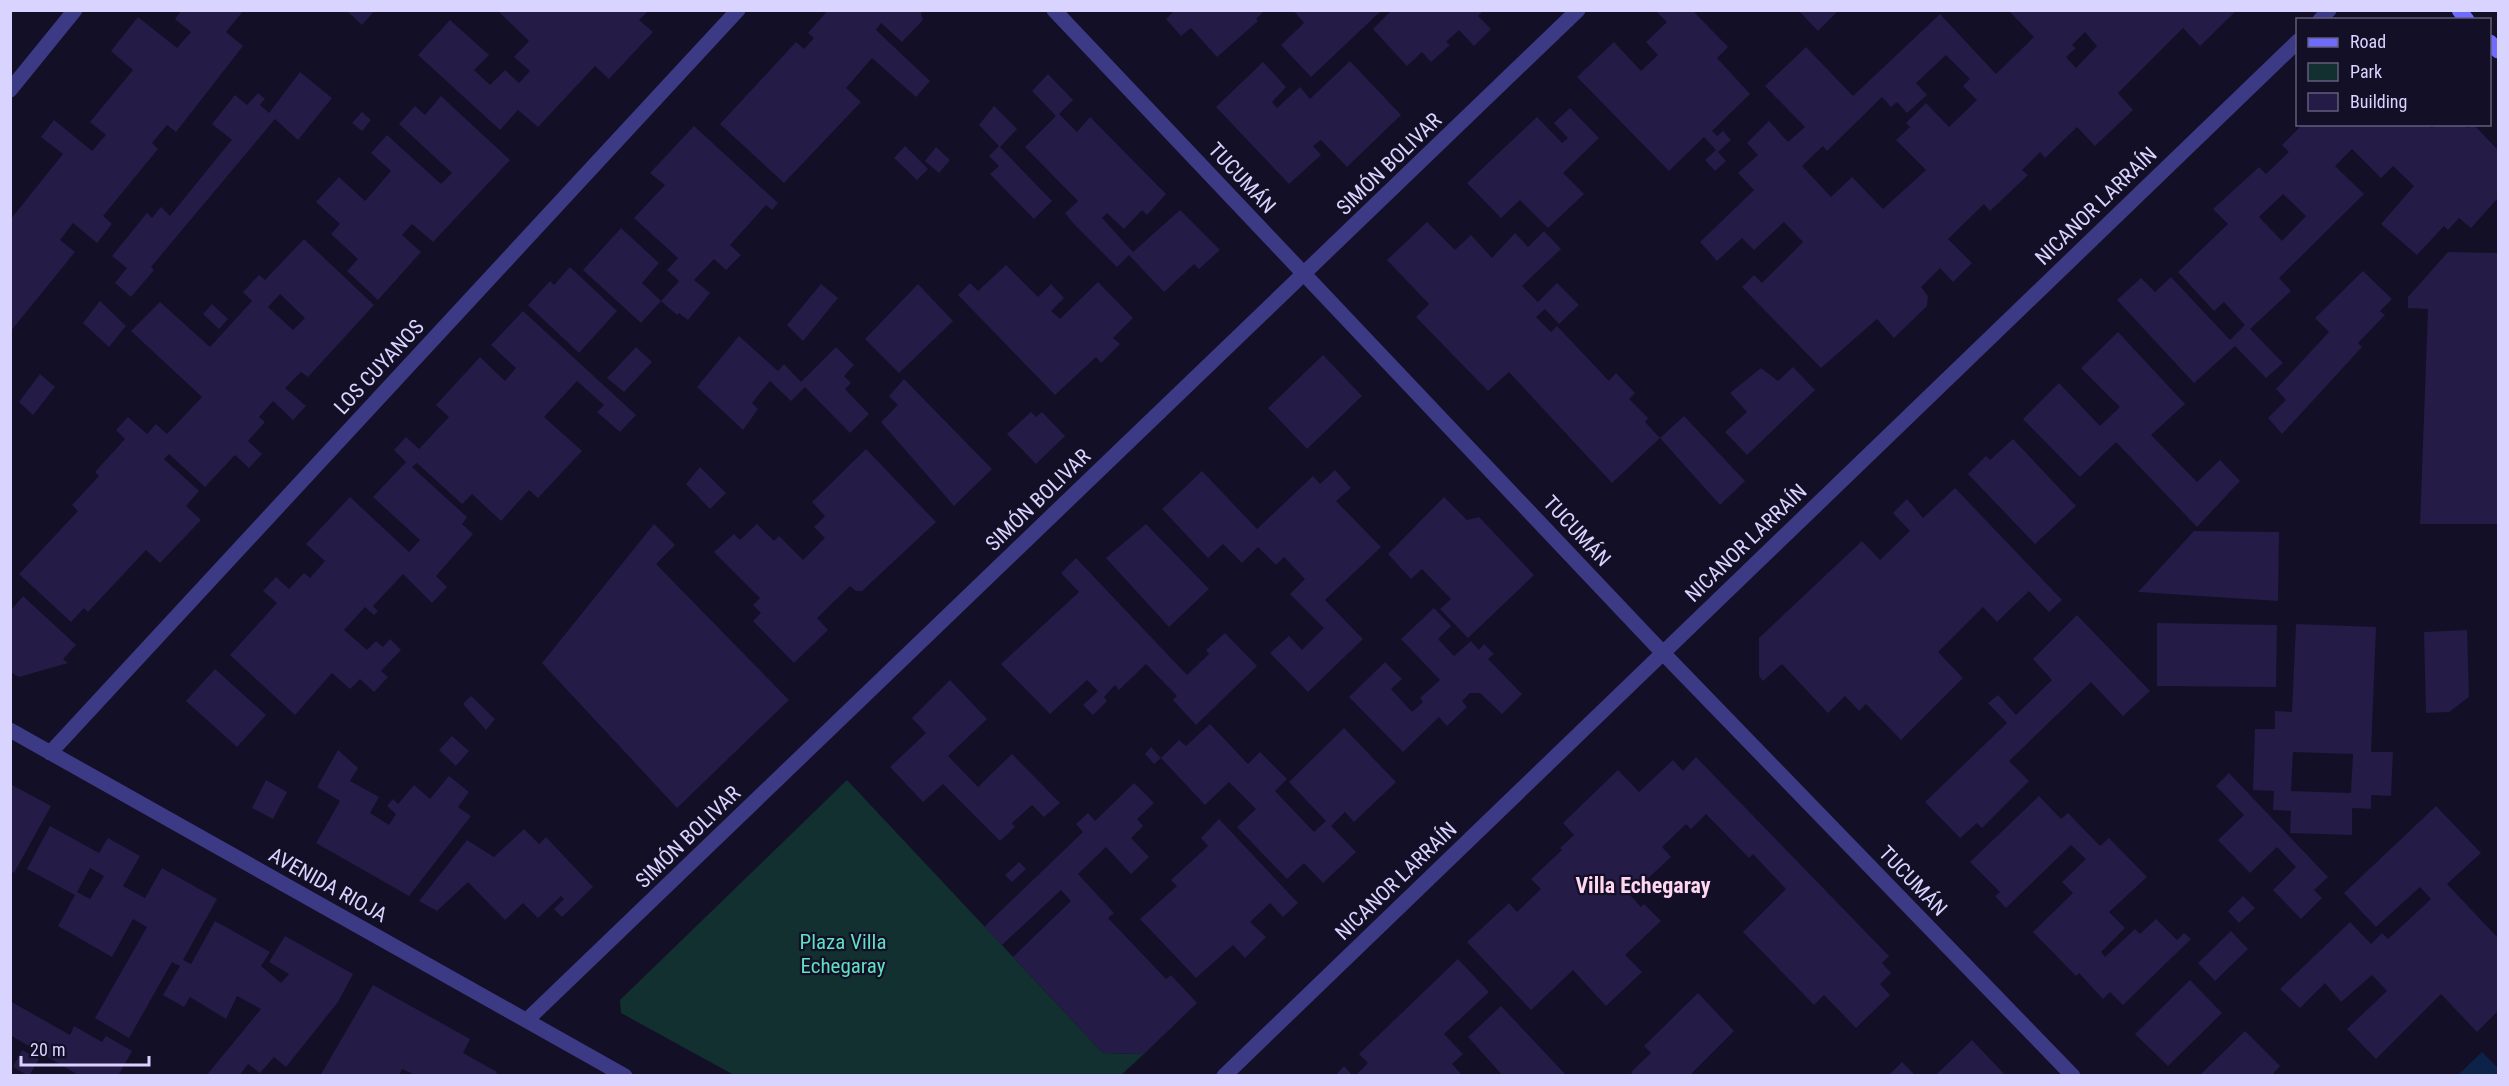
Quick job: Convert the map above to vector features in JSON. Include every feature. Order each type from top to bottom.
[{"type":"street","points":[[10,90],[75,10]]},
{"type":"street","name":"LOS CUYANOS","points":[[50,753],[738,10]]},
{"type":"street","name":"TUCUMÁN","points":[[1054,10],[1663,653],[2073,1076]]},
{"type":"street","name":"SIMÓN BOLIVAR","points":[[527,1020],[1578,10]]},
{"type":"street","name":"NICANOR LARRAÍN","points":[[1224,1076],[2296,43]]},
{"type":"street","name":"AVENIDA RIOJA","points":[[10,730],[625,1076]]},
{"type":"green space","name":"Plaza Villa Echegaray","points":[[847,780],[1103,1053],[1144,1054],[1121,1075],[734,1075],[621,1013],[620,1000]]},
{"type":"water","points":[[2482,1052],[2498,1068],[2498,1075],[2458,1075]]},
{"type":"building","points":[[182,10],[244,10],[226,32],[243,46],[176,132],[167,125],[152,143],[158,149],[103,216],[112,224],[97,243],[73,223],[60,240],[75,252],[10,332],[10,220],[63,154],[41,137],[54,120],[92,151],[106,135],[90,122],[133,70],[111,51],[138,17],[177,48],[191,32],[175,19]]},
{"type":"building","points":[[346,10],[375,10],[362,25]]},
{"type":"building","points":[[497,10],[649,10],[639,20],[653,32],[609,79],[595,66],[538,127],[518,110],[500,130],[418,55],[450,20],[489,55],[474,70],[490,85],[505,70],[519,83],[530,71],[514,57],[529,41]]},
{"type":"building","points":[[828,10],[924,10],[921,13],[923,20],[902,42],[881,23],[876,30],[930,81],[916,97],[872,58],[846,88],[861,102],[784,183],[720,124],[796,42],[804,49],[814,38],[808,33]]},
{"type":"building","points":[[1175,10],[1265,10],[1256,19],[1258,21],[1217,57],[1191,28],[1181,36],[1166,19]]},
{"type":"building","points":[[1293,10],[1382,10],[1311,77],[1281,45],[1304,23]]},
{"type":"building","points":[[1392,10],[1484,10],[1478,16],[1491,29],[1474,46],[1459,30],[1446,42],[1450,45],[1431,62],[1422,52],[1407,66],[1373,29]]},
{"type":"building","points":[[1655,10],[1696,10],[1694,12],[1728,47],[1717,58],[1750,94],[1712,131],[1717,136],[1723,131],[1731,140],[1718,152],[1726,161],[1715,171],[1705,160],[1716,150],[1704,137],[1669,171],[1577,77],[1614,42],[1641,71],[1658,55],[1646,42],[1667,22]]},
{"type":"building","points":[[1798,10],[1839,10],[1818,31]]},
{"type":"building","points":[[2008,10],[2237,10],[2200,46],[2183,28],[2118,93],[2133,110],[2095,146],[2077,127],[2045,158],[2040,152],[2022,170],[2028,175],[1990,211],[1984,204],[1948,239],[1972,263],[1953,282],[1940,268],[1921,287],[1928,296],[1927,306],[1894,338],[1877,319],[1821,368],[1742,287],[1754,275],[1762,283],[1803,242],[1784,222],[1754,250],[1742,238],[1717,261],[1700,242],[1754,190],[1738,173],[1758,155],[1747,143],[1769,121],[1788,142],[1805,127],[1765,86],[1806,47],[1853,96],[1940,14],[1996,74],[2034,37]],"holes":[[[2085,32],[2097,46],[2076,68],[2066,57],[2076,48],[2072,45]],[[1946,55],[1970,79],[1963,86],[1977,100],[1949,127],[1926,103],[1906,123],[1910,127],[1896,140],[1926,170],[1883,209],[1852,177],[1831,197],[1802,166],[1823,146],[1827,151],[1882,97],[1891,107],[1897,102],[1907,113],[1927,95],[1916,83]]]},
{"type":"building","points":[[1350,61],[1401,115],[1347,167],[1321,140],[1313,146],[1321,155],[1289,184],[1216,107],[1263,62],[1286,87],[1272,102],[1277,108],[1300,87],[1310,99]]},
{"type":"building","points":[[300,72],[332,98],[298,140],[275,119],[151,267],[154,270],[131,297],[115,283],[127,268],[112,256],[147,213],[152,218],[161,207],[170,216],[232,140],[212,124],[235,95],[247,105],[258,93],[265,99],[260,105],[269,113]]},
{"type":"building","points":[[1048,74],[1073,100],[1059,114],[1077,132],[1090,117],[1166,194],[1147,215],[1142,210],[1124,229],[1107,213],[1102,218],[1133,252],[1180,210],[1220,250],[1199,269],[1194,264],[1164,292],[1129,255],[1117,267],[1073,223],[1065,213],[1078,201],[1025,147],[1056,116],[1032,91]]},
{"type":"building","points":[[441,96],[510,160],[433,242],[412,224],[402,235],[421,252],[378,300],[347,271],[358,259],[331,234],[340,224],[316,202],[339,177],[365,201],[391,171],[371,153],[387,135],[441,184],[452,173],[399,124],[415,106],[425,115]]},
{"type":"building","points":[[994,106],[1017,129],[1000,147],[979,125]]},
{"type":"building","points":[[1570,108],[1599,138],[1563,173],[1584,194],[1548,228],[1520,200],[1501,218],[1467,183],[1537,117],[1562,143],[1568,138],[1554,123]]},
{"type":"building","points":[[362,112],[371,120],[362,131],[352,123]]},
{"type":"building","points":[[694,126],[778,203],[772,210],[766,205],[730,245],[741,255],[726,270],[714,259],[694,280],[710,293],[688,320],[679,313],[677,315],[661,301],[679,281],[667,270],[678,258],[634,218],[665,185],[650,173]]},
{"type":"building","points":[[2301,126],[2430,126],[2432,128],[2434,126],[2466,126],[2468,128],[2475,126],[2498,150],[2498,198],[2471,228],[2459,218],[2448,230],[2444,226],[2417,255],[2381,224],[2414,186],[2393,166],[2381,178],[2352,149],[2335,166],[2364,194],[2279,278],[2291,291],[2250,329],[2283,363],[2266,378],[2235,346],[2194,383],[2117,300],[2141,278],[2155,292],[2171,277],[2230,340],[2245,325],[2224,302],[2214,311],[2178,272],[2228,224],[2213,209],[2259,167],[2266,174],[2289,152],[2282,145]],"holes":[[[2283,194],[2306,216],[2282,241],[2259,217]]]},
{"type":"building","points":[[905,146],[928,169],[917,180],[894,158]]},
{"type":"building","points":[[999,146],[1052,201],[1034,219],[990,174],[999,166],[989,156]]},
{"type":"building","points":[[936,147],[950,160],[939,173],[925,161]]},
{"type":"building","points":[[1427,222],[1455,250],[1471,235],[1492,258],[1515,233],[1528,247],[1544,231],[1561,249],[1522,286],[1538,302],[1557,283],[1579,305],[1559,324],[1545,309],[1536,317],[1551,332],[1557,326],[1609,381],[1616,373],[1635,393],[1629,399],[1648,418],[1645,422],[1660,438],[1612,483],[1509,372],[1488,391],[1416,317],[1429,304],[1387,260]]},
{"type":"building","points":[[621,228],[659,263],[642,283],[661,301],[641,323],[583,270]]},
{"type":"building","points":[[304,239],[374,305],[308,377],[301,372],[285,388],[306,406],[293,420],[273,401],[259,417],[265,422],[248,441],[262,454],[249,468],[235,455],[205,487],[169,454],[164,459],[199,491],[186,506],[201,520],[160,563],[146,550],[88,612],[84,608],[71,622],[19,574],[78,511],[72,505],[99,476],[95,472],[125,439],[116,430],[128,417],[147,434],[156,424],[167,434],[202,397],[131,331],[160,302],[210,347],[252,301],[243,292],[259,275],[265,280]],"holes":[[[280,294],[305,318],[293,330],[268,307]]]},
{"type":"building","points":[[2448,252],[2498,253],[2498,524],[2420,524],[2428,309],[2408,308],[2408,297]]},
{"type":"building","points":[[1006,265],[1038,297],[1051,284],[1064,298],[1051,311],[1060,319],[1098,282],[1133,318],[1113,338],[1120,344],[1101,363],[1096,357],[1055,395],[958,295],[970,283],[978,291]]},
{"type":"building","points":[[570,267],[617,311],[579,353],[528,305],[550,281],[554,285]]},
{"type":"building","points":[[2363,271],[2392,299],[2380,311],[2385,315],[2358,343],[2362,347],[2282,434],[2268,418],[2286,400],[2276,389],[2329,332],[2315,318]]},
{"type":"building","points":[[821,284],[838,298],[803,341],[787,325]]},
{"type":"building","points":[[918,284],[953,321],[899,373],[865,339]]},
{"type":"building","points":[[100,301],[126,326],[109,347],[83,323]]},
{"type":"building","points":[[212,304],[228,319],[219,329],[203,314]]},
{"type":"building","points":[[523,311],[636,415],[620,432],[597,412],[604,405],[577,381],[544,417],[582,451],[538,498],[529,490],[501,521],[472,494],[462,504],[417,463],[412,467],[467,517],[462,524],[473,534],[436,576],[447,587],[432,603],[403,574],[373,606],[378,611],[374,615],[365,607],[344,630],[367,650],[376,641],[383,647],[390,639],[401,650],[381,671],[388,677],[374,692],[360,679],[350,689],[332,673],[295,715],[230,655],[277,603],[263,591],[276,577],[289,589],[304,573],[310,578],[325,561],[306,544],[350,497],[409,552],[420,540],[373,497],[406,462],[394,450],[406,437],[419,449],[449,417],[436,405],[480,357],[505,381],[516,368],[491,345]]},
{"type":"building","points":[[2118,332],[2185,404],[2151,435],[2197,482],[2220,460],[2240,481],[2197,527],[2116,442],[2080,477],[2023,419],[2059,383],[2100,426],[2120,407],[2081,368]]},
{"type":"building","points":[[739,336],[778,371],[784,364],[801,382],[836,347],[854,365],[844,376],[851,383],[845,389],[869,414],[850,433],[805,387],[791,401],[770,381],[752,403],[758,409],[743,430],[697,387]]},
{"type":"building","points":[[636,347],[652,362],[624,392],[607,378]]},
{"type":"building","points":[[1323,355],[1362,396],[1307,449],[1268,408]]},
{"type":"building","points":[[1793,367],[1815,390],[1747,455],[1725,432],[1747,412],[1730,393],[1761,368],[1778,381]]},
{"type":"building","points":[[40,374],[55,387],[33,415],[19,402]]},
{"type":"building","points":[[904,379],[992,469],[954,506],[881,422],[898,405],[889,396]]},
{"type":"building","points":[[1031,412],[1036,417],[1042,412],[1065,436],[1036,464],[1007,434]]},
{"type":"building","points":[[1684,416],[1745,481],[1720,505],[1660,438]]},
{"type":"building","points":[[2013,439],[2076,506],[2035,544],[1968,474],[1986,456],[1990,460]]},
{"type":"building","points":[[866,449],[936,522],[862,591],[856,591],[850,586],[817,618],[828,630],[794,663],[753,621],[761,613],[753,605],[760,598],[714,552],[734,534],[740,540],[757,524],[774,541],[779,536],[803,560],[825,538],[814,527],[825,516],[812,502]]},
{"type":"building","points":[[700,467],[726,493],[710,509],[686,484]]},
{"type":"building","points":[[1335,470],[1351,488],[1336,501],[1381,547],[1325,600],[1363,639],[1308,692],[1270,653],[1289,636],[1302,650],[1324,628],[1290,594],[1305,579],[1284,557],[1276,565],[1258,547],[1242,563],[1223,544],[1208,558],[1162,509],[1202,471],[1257,529],[1313,476],[1320,484]]},
{"type":"building","points":[[1955,488],[2062,600],[2049,612],[2029,591],[1997,622],[1983,607],[1938,652],[1963,678],[1901,740],[1866,704],[1859,711],[1845,696],[1828,713],[1782,664],[1763,681],[1759,676],[1759,638],[1862,541],[1880,560],[1910,531],[1893,513],[1907,499],[1923,518]]},
{"type":"building","points":[[1444,497],[1467,520],[1479,517],[1534,575],[1468,638],[1440,609],[1451,599],[1422,569],[1411,579],[1388,554]]},
{"type":"building","points":[[654,524],[675,545],[656,564],[789,700],[677,808],[542,663]]},
{"type":"building","points":[[1146,524],[1209,589],[1169,627],[1106,558]]},
{"type":"building","points":[[2194,531],[2279,532],[2278,601],[2138,592]]},
{"type":"building","points":[[1076,558],[1187,675],[1209,654],[1206,650],[1225,633],[1257,666],[1196,725],[1173,700],[1177,696],[1146,664],[1119,690],[1115,685],[1104,697],[1107,701],[1093,715],[1083,705],[1098,691],[1087,680],[1050,714],[1001,664],[1079,592],[1061,573]]},
{"type":"building","points":[[23,596],[76,645],[63,659],[68,663],[19,677],[10,672],[10,611]]},
{"type":"building","points":[[1434,608],[1451,626],[1438,639],[1454,656],[1471,641],[1479,650],[1484,644],[1494,654],[1488,659],[1522,694],[1502,714],[1480,693],[1470,693],[1462,701],[1467,707],[1447,726],[1439,717],[1403,752],[1349,697],[1385,662],[1402,679],[1391,689],[1412,712],[1423,702],[1420,698],[1440,680],[1401,639]]},
{"type":"building","points":[[2077,615],[2150,691],[2123,716],[2091,682],[2009,761],[2029,781],[1982,828],[1977,823],[1960,838],[1925,802],[2007,723],[1988,703],[1998,695],[2016,715],[2052,680],[2033,659]]},
{"type":"building","points":[[2157,623],[2277,625],[2276,687],[2157,686]]},
{"type":"building","points":[[2296,624],[2376,627],[2371,752],[2393,752],[2391,796],[2371,795],[2371,809],[2352,808],[2352,835],[2290,833],[2291,811],[2273,810],[2274,791],[2253,790],[2255,729],[2275,729],[2275,711],[2292,712]],"holes":[[[2293,752],[2353,754],[2351,793],[2291,791]]]},
{"type":"building","points":[[2467,630],[2469,697],[2449,712],[2426,713],[2424,632]]},
{"type":"building","points":[[215,669],[266,715],[237,747],[186,701]]},
{"type":"building","points":[[950,680],[987,719],[948,756],[978,787],[1012,754],[1060,803],[1044,817],[1032,805],[1012,823],[1015,827],[1000,841],[943,784],[923,802],[890,767],[926,733],[912,718]]},
{"type":"building","points":[[471,696],[495,719],[486,730],[463,704]]},
{"type":"building","points":[[1210,724],[1248,764],[1260,752],[1287,779],[1275,791],[1314,832],[1326,821],[1289,782],[1344,728],[1396,782],[1354,822],[1345,812],[1331,826],[1356,852],[1323,883],[1304,863],[1287,879],[1237,827],[1256,809],[1229,782],[1205,805],[1161,758],[1179,740],[1186,746]]},
{"type":"building","points":[[452,736],[469,751],[456,766],[439,750]]},
{"type":"building","points":[[1151,747],[1161,758],[1154,764],[1145,754]]},
{"type":"building","points":[[338,750],[358,768],[350,781],[379,797],[370,813],[389,825],[396,814],[387,806],[393,799],[398,804],[414,785],[430,799],[449,776],[469,792],[458,807],[471,816],[409,896],[316,843],[340,801],[317,787]]},
{"type":"building","points":[[1696,757],[1889,956],[1882,963],[1891,973],[1880,984],[1890,995],[1856,1028],[1824,995],[1814,1005],[1743,932],[1786,889],[1753,854],[1749,858],[1706,814],[1691,829],[1686,824],[1662,847],[1671,857],[1630,895],[1641,907],[1644,904],[1661,921],[1625,955],[1642,972],[1606,1006],[1573,970],[1531,1010],[1467,942],[1509,903],[1517,912],[1541,889],[1531,879],[1562,850],[1560,848],[1574,835],[1563,823],[1618,770],[1639,792],[1673,760],[1683,771]]},
{"type":"building","points":[[2229,773],[2328,877],[2314,890],[2322,898],[2301,919],[2273,890],[2296,867],[2277,847],[2250,873],[2218,840],[2244,815],[2216,786]]},
{"type":"building","points":[[266,780],[287,792],[273,819],[252,808]]},
{"type":"building","points":[[1134,783],[1154,803],[1137,819],[1143,826],[1131,838],[1149,857],[1131,874],[1106,847],[1078,874],[1114,913],[1108,918],[1166,979],[1171,975],[1197,1003],[1144,1054],[1103,1053],[1013,957],[1071,901],[1061,890],[1002,945],[984,927],[1083,832],[1076,824],[1088,813],[1095,821]]},
{"type":"building","points":[[10,784],[51,806],[14,873],[10,871]]},
{"type":"building","points":[[2039,796],[2061,819],[2068,813],[2100,846],[2109,838],[2147,877],[2109,912],[2125,928],[2101,952],[2105,957],[2135,929],[2140,934],[2156,919],[2177,940],[2184,933],[2191,939],[2123,1005],[2110,992],[2103,999],[2079,973],[2076,976],[2033,932],[2073,893],[2062,882],[2086,859],[2071,845],[2006,908],[1995,896],[2000,892],[1970,862]]},
{"type":"building","points":[[2436,806],[2481,853],[2447,884],[2498,938],[2498,1011],[2477,1032],[2441,994],[2376,1059],[2347,1029],[2387,991],[2372,975],[2341,1002],[2325,983],[2300,1008],[2280,989],[2350,922],[2371,944],[2382,933],[2388,939],[2431,899],[2420,887],[2376,927],[2344,893]]},
{"type":"building","points":[[1219,819],[1298,903],[1283,917],[1270,903],[1250,922],[1266,937],[1245,958],[1233,945],[1196,978],[1140,919],[1177,886],[1171,880],[1208,846],[1201,838]]},
{"type":"building","points":[[50,826],[99,853],[108,838],[140,856],[123,886],[145,898],[162,868],[217,899],[183,960],[191,964],[215,921],[270,952],[261,966],[281,983],[289,974],[269,962],[285,936],[353,974],[338,1002],[286,1067],[274,1057],[260,1073],[248,1064],[239,1076],[206,1076],[261,1009],[237,996],[226,1019],[190,997],[184,1007],[163,995],[180,966],[172,962],[129,1038],[95,1018],[147,927],[133,919],[112,957],[58,926],[75,895],[27,869]],"holes":[[[90,868],[104,876],[90,899],[77,892]]]},
{"type":"building","points":[[524,829],[539,844],[546,837],[593,887],[562,917],[554,909],[564,899],[561,896],[538,918],[523,903],[505,920],[468,882],[437,911],[419,901],[467,840],[494,857]]},
{"type":"building","points":[[1019,862],[1026,869],[1012,882],[1005,875]]},
{"type":"building","points":[[2243,896],[2255,908],[2239,923],[2228,911]]},
{"type":"building","points":[[2231,931],[2248,949],[2215,981],[2198,963]]},
{"type":"building","points":[[1458,959],[1489,992],[1444,1034],[1463,1054],[1452,1064],[1463,1076],[1355,1076],[1368,1063],[1359,1054]]},
{"type":"building","points":[[2190,980],[2222,1013],[2168,1066],[2135,1034]]},
{"type":"building","points":[[373,985],[470,1039],[463,1053],[497,1072],[495,1076],[418,1076],[402,1069],[399,1076],[320,1076]]},
{"type":"building","points":[[1698,993],[1734,1031],[1689,1076],[1634,1076],[1631,1072],[1651,1053],[1644,1046]]},
{"type":"building","points":[[10,1001],[70,1035],[74,1026],[102,1042],[106,1036],[132,1051],[118,1076],[80,1076],[10,1035]]},
{"type":"building","points":[[1501,1006],[1567,1076],[1503,1076],[1468,1037]]},
{"type":"building","points":[[2245,1031],[2280,1066],[2271,1076],[2199,1076]]},
{"type":"building","points":[[1972,1040],[2006,1076],[1935,1076]]},
{"type":"building","points":[[22,1050],[39,1059],[29,1076],[13,1067]]},
{"type":"building","points":[[1902,1062],[1916,1076],[1888,1076]]},
{"type":"building","points":[[1344,1066],[1353,1076],[1335,1076]]},
{"type":"district","name":"Villa Echegaray","points":[[1643,885]]}]
